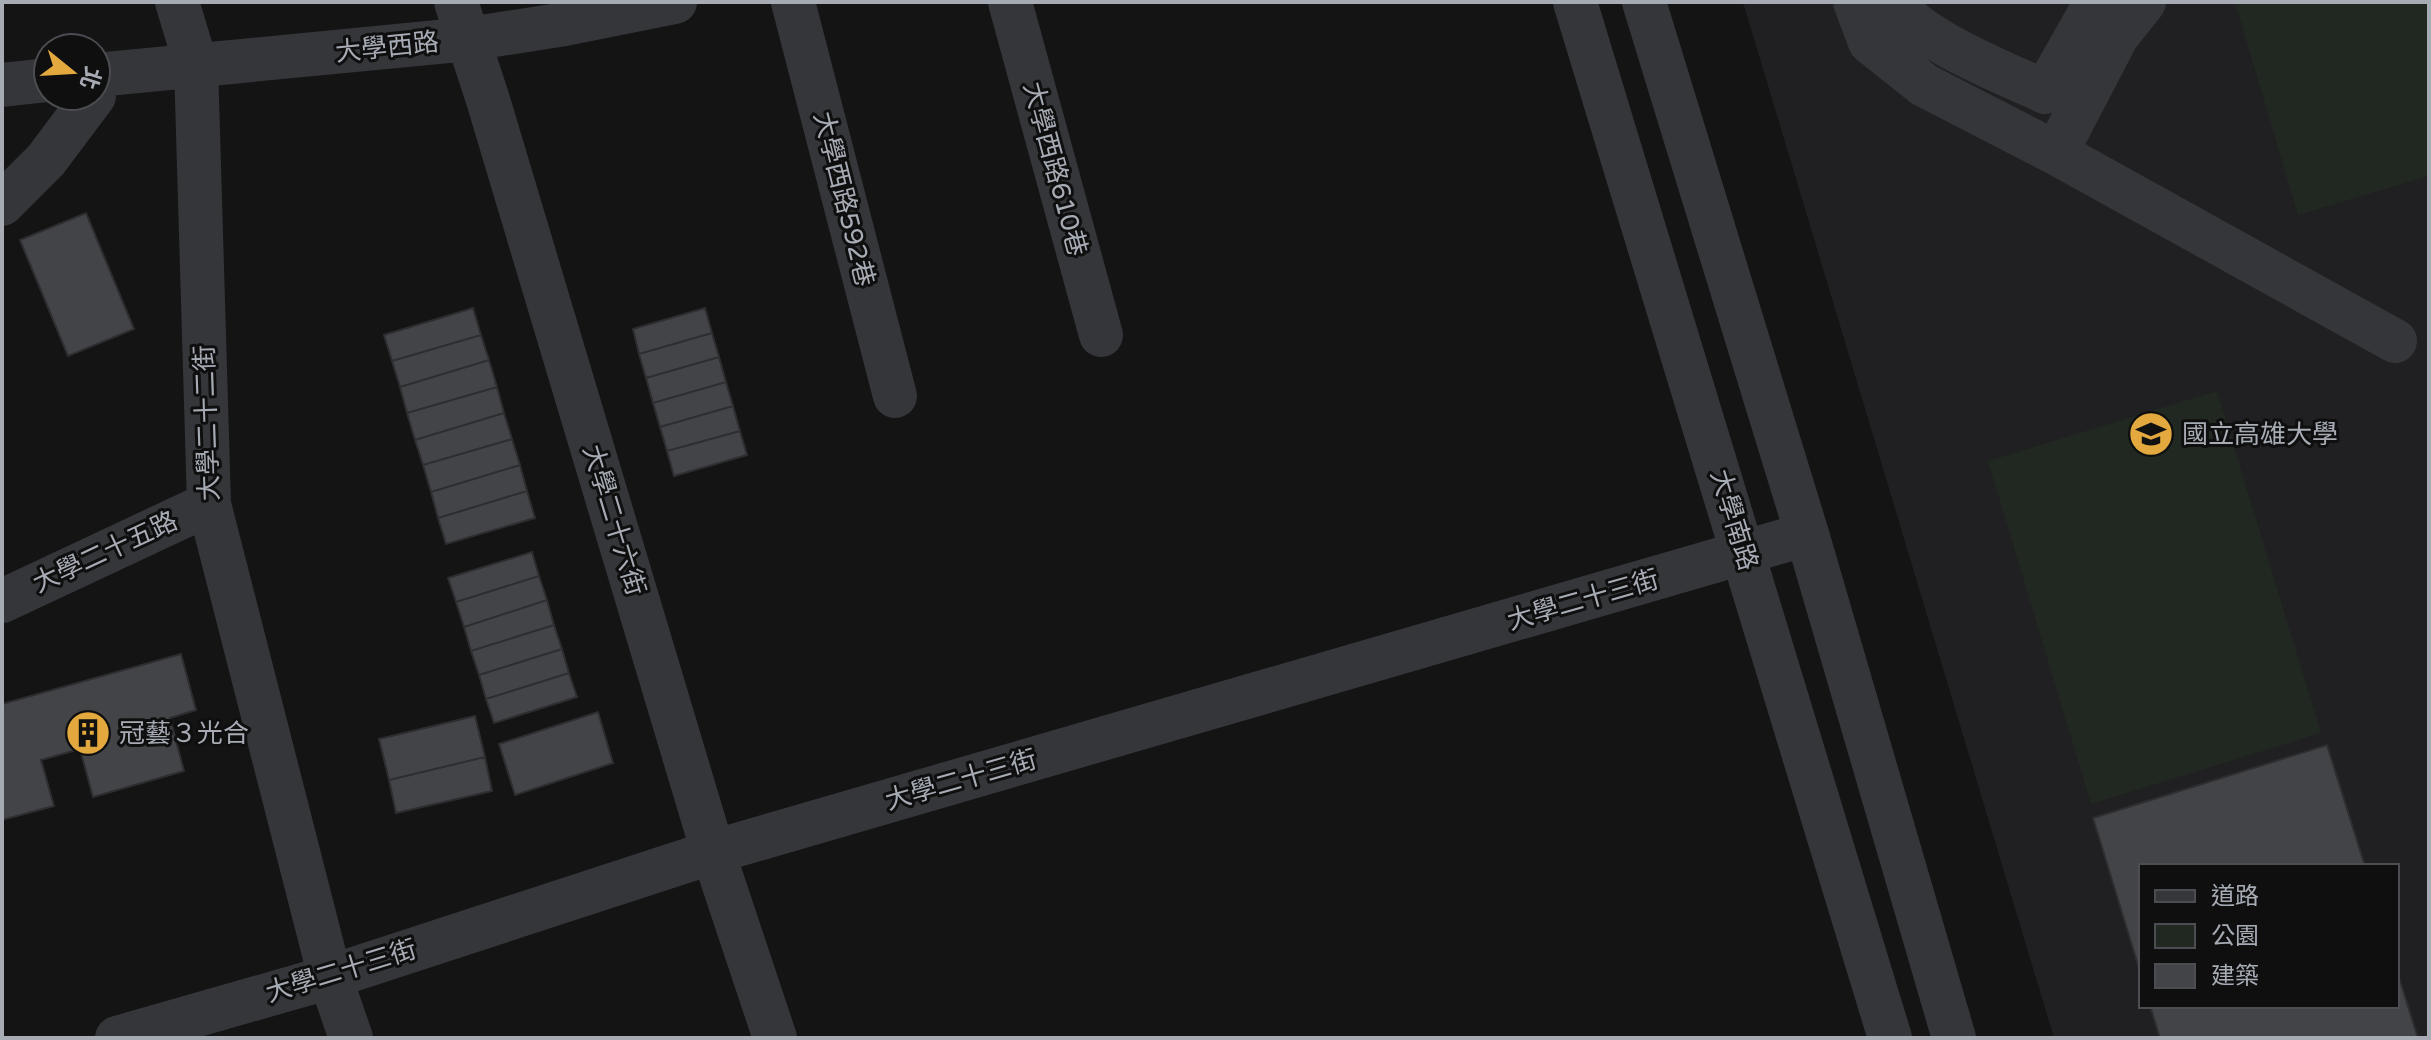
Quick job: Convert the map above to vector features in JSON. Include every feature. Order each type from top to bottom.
[{"type":"street","name":"大學二十二街","points":[[177,2],[196,65],[209,504],[330,977],[351,1038]]},
{"type":"street","name":"大學西路","points":[[112,82],[462,20],[565,24],[675,2]]},
{"type":"street","name":"大學西路592巷","points":[[793,2],[895,396]]},
{"type":"street","name":"大學西路610巷","points":[[1010,2],[1101,335]]},
{"type":"street","name":"大學南路","points":[[1575,2],[1890,1038]]},
{"type":"street","points":[[1644,2],[1807,534],[1954,1038]]},
{"type":"street","points":[[1855,2],[1870,42],[1924,85],[2056,153],[2395,341]]},
{"type":"street","points":[[1896,2],[1901,12],[1944,44],[2045,92],[2096,2]]},
{"type":"street","points":[[2056,153],[2117,36],[2144,2]]},
{"type":"street","name":"大學二十六街","points":[[462,20],[713,852],[775,1038]]},
{"type":"street","points":[[2,85],[32,82]]},
{"type":"street","points":[[2,204],[46,160],[80,112]]},
{"type":"street","name":"大學二十五路","points":[[2,601],[209,504]]},
{"type":"street","name":"大學二十三街","points":[[117,1038],[330,977],[713,852],[1807,534]]},
{"type":"shaded area","name":"國立高雄大學","points":[[1743,2],[2429,2],[2429,1038],[2054,1038]]},
{"type":"green space","points":[[2235,2],[2429,2],[2429,176],[2298,215]]},
{"type":"green space","points":[[2217,391],[2321,733],[2091,804],[1988,461]]},
{"type":"building","points":[[86,213],[134,329],[68,356],[20,240]]},
{"type":"building","points":[[473,308],[481,335],[392,361],[384,335]]},
{"type":"building","points":[[705,308],[712,333],[639,354],[633,329]]},
{"type":"building","points":[[712,333],[719,357],[646,378],[639,354]]},
{"type":"building","points":[[481,335],[489,360],[400,387],[392,361]]},
{"type":"building","points":[[719,357],[726,382],[653,403],[646,378]]},
{"type":"building","points":[[489,360],[497,387],[407,413],[400,387]]},
{"type":"building","points":[[726,382],[733,406],[660,427],[653,403]]},
{"type":"building","points":[[497,387],[504,413],[415,440],[407,413]]},
{"type":"building","points":[[733,406],[740,431],[667,451],[660,427]]},
{"type":"building","points":[[504,413],[512,439],[423,465],[415,440]]},
{"type":"building","points":[[740,431],[747,455],[674,476],[667,451]]},
{"type":"building","points":[[512,439],[520,465],[431,492],[423,465]]},
{"type":"building","points":[[520,465],[527,491],[438,518],[431,492]]},
{"type":"building","points":[[527,491],[535,518],[446,544],[438,518]]},
{"type":"building","points":[[532,552],[539,576],[456,602],[448,578]]},
{"type":"building","points":[[539,576],[547,600],[464,627],[456,602]]},
{"type":"building","points":[[547,600],[554,625],[471,651],[464,627]]},
{"type":"building","points":[[554,625],[562,649],[479,675],[471,651]]},
{"type":"building","points":[[562,649],[569,673],[486,699],[479,675]]},
{"type":"building","name":"冠藝３光合","points":[[181,654],[196,710],[170,718],[184,771],[93,797],[80,749],[41,760],[54,806],[2,820],[2,704]]},
{"type":"building","points":[[569,673],[577,697],[494,723],[486,699]]},
{"type":"building","points":[[598,712],[613,763],[515,795],[499,744]]},
{"type":"building","points":[[475,716],[485,757],[389,780],[379,739]]},
{"type":"building","points":[[2327,745],[2364,864],[2139,864],[2139,968],[2093,818]]},
{"type":"building","points":[[485,757],[492,791],[396,813],[389,780]]},
{"type":"building","points":[[2399,977],[2418,1038],[2160,1038],[2151,1008],[2399,1008]]},
{"type":"place","name":"國立高雄大學","points":[[2151,434]]},
{"type":"place","name":"冠藝３光合","points":[[88,733]]}]
